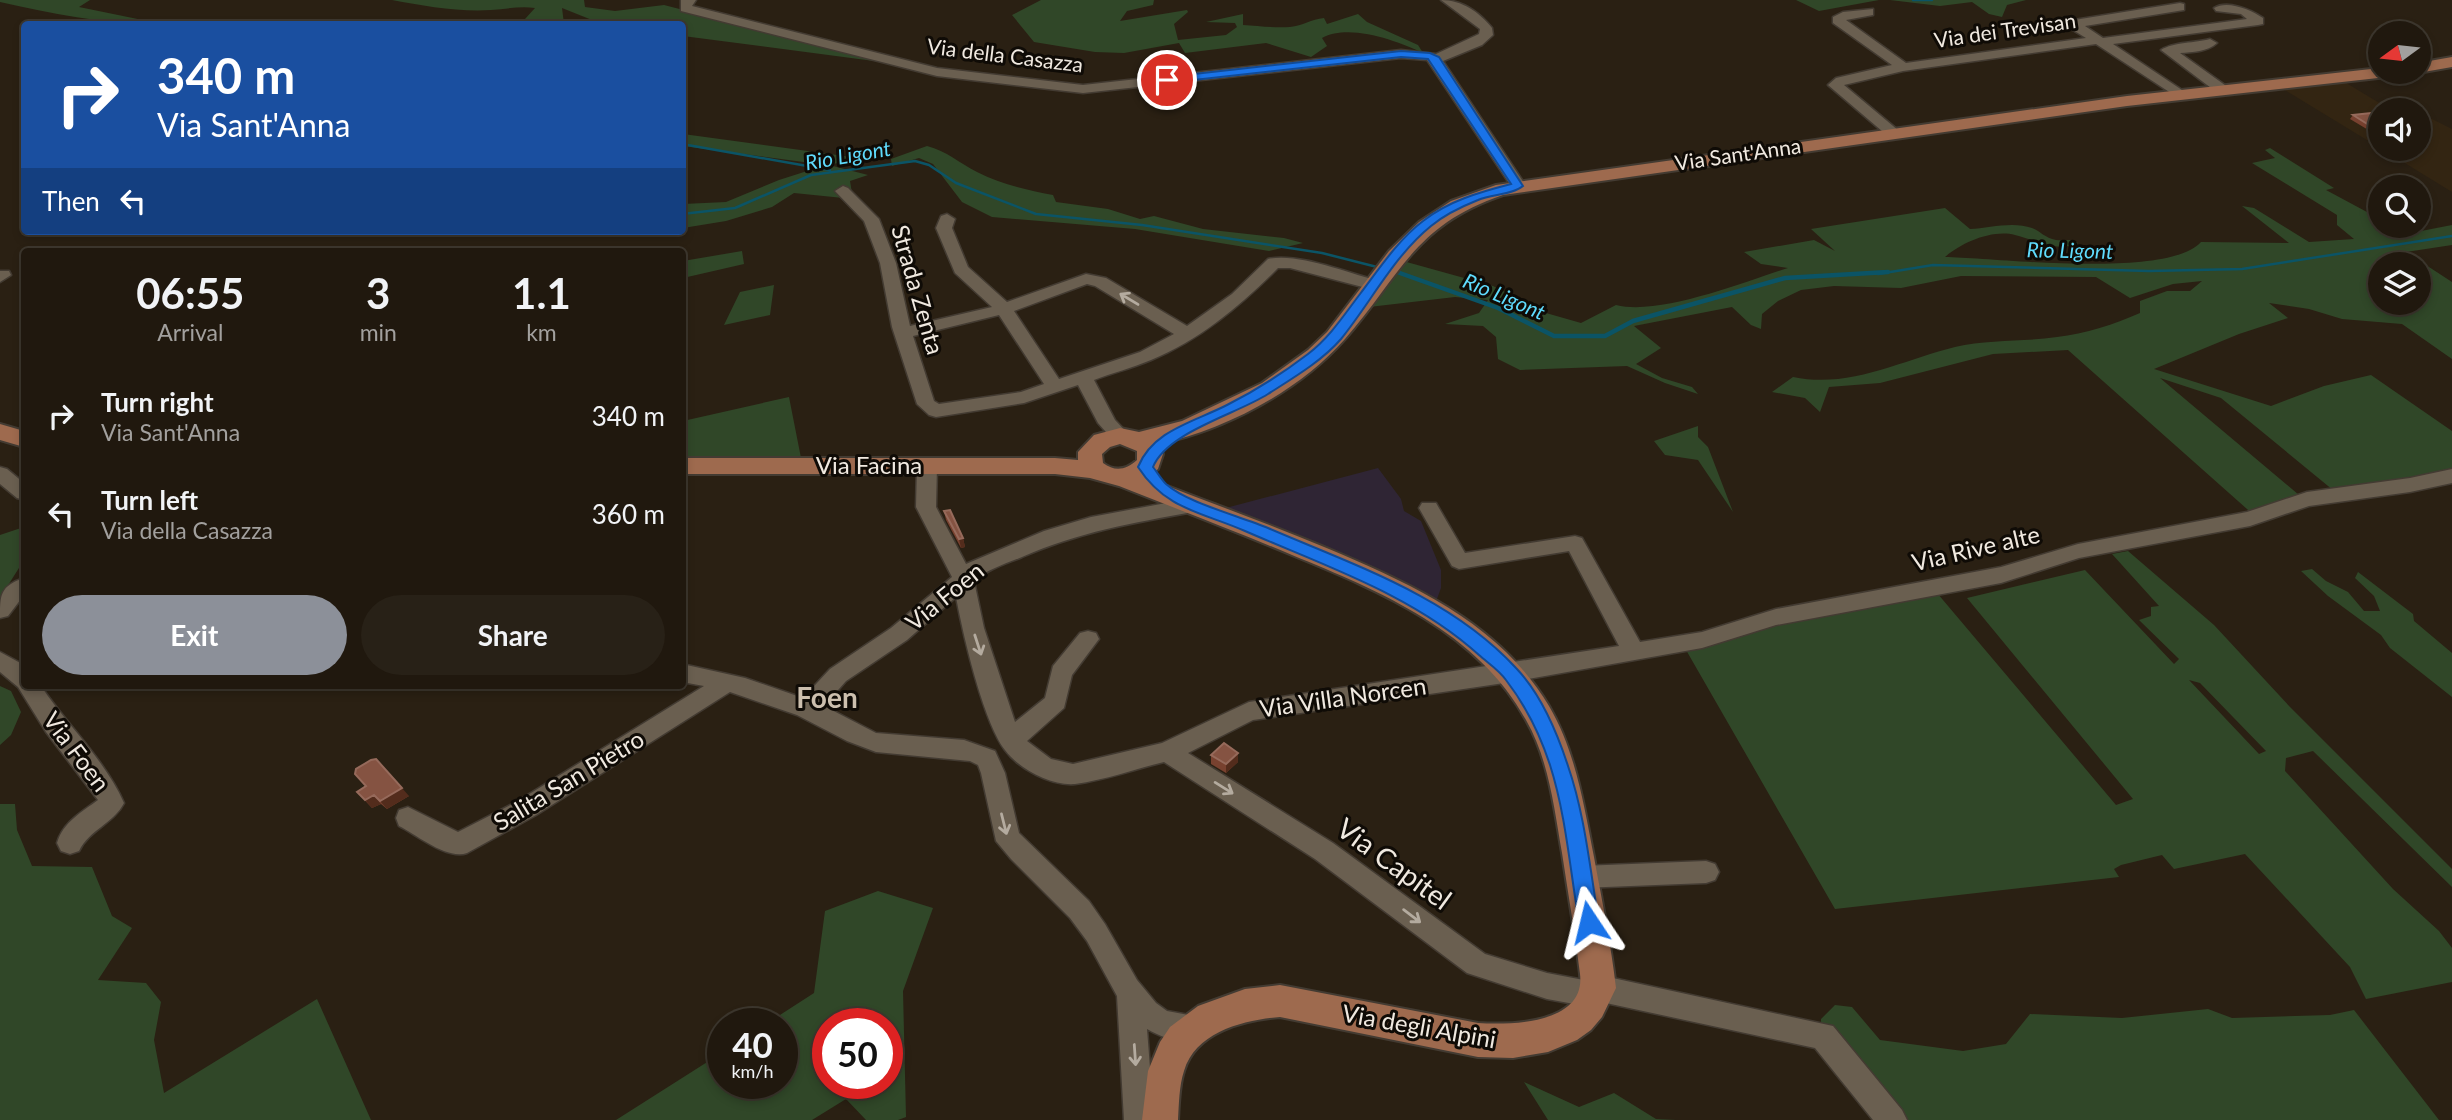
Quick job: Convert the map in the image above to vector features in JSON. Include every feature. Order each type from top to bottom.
[{"type":"main road","points":[[2431,66],[2452,62]]},
{"type":"main road","name":"Via Sant'Anna","points":[[1124,461],[1231,409],[1298,369],[1334,338],[1382,273],[1432,220],[1474,197],[1518,186],[1894,134],[2180,95],[2368,74]]},
{"type":"main road","points":[[0,432],[21,438]]},
{"type":"main road","points":[[1124,461],[1186,502],[1383,582],[1456,626],[1511,673],[1539,713],[1559,765],[1581,877],[1597,992]]},
{"type":"main road","name":"Via Facina","points":[[686,466],[1055,466],[1124,461]]},
{"type":"main road","name":"Via degli Alpini","points":[[1166,1069],[1173,1052],[1195,1028],[1234,1007],[1249,1003],[1280,1001],[1478,1040],[1525,1041],[1567,1026],[1588,1009],[1597,992]]},
{"type":"main road","points":[[1160,1120],[1166,1069]]},
{"type":"street","name":"Via della Casazza","points":[[690,0],[686,2],[685,8],[937,72],[1083,89],[1401,54],[1430,56],[1435,59]]},
{"type":"street","points":[[1447,0],[1475,17],[1486,28],[1486,35],[1477,42],[1435,59],[1518,186]]},
{"type":"street","points":[[2180,8],[2073,24],[2099,41],[2258,21],[2245,11],[2220,8]]},
{"type":"street","points":[[1869,12],[1843,16],[1838,20],[1903,67]]},
{"type":"street","name":"Via dei Trevisan","points":[[1894,134],[1835,85],[1841,81],[1903,67],[2099,41],[2180,95]]},
{"type":"street","points":[[2210,43],[2201,47],[2168,50],[2224,91]]},
{"type":"street","name":"Strada Zenta","points":[[843,191],[871,219],[888,263],[904,333],[926,404],[932,410],[993,404],[1056,388]]},
{"type":"street","points":[[947,219],[944,228],[961,269],[1004,310],[1056,388],[1124,366],[1187,334],[1238,298],[1274,263],[1382,273]]},
{"type":"street","points":[[904,333],[1004,310],[1091,279],[1187,334]]},
{"type":"street","points":[[1084,379],[1124,461]]},
{"type":"street","name":"Via Foen","points":[[807,709],[838,675],[900,634],[977,566],[1051,536],[1124,461]]},
{"type":"street","points":[[927,467],[926,507],[963,578],[973,628],[1002,720],[1014,744]]},
{"type":"street","points":[[0,474],[21,491]]},
{"type":"street","name":"Via Rive alte","points":[[1511,673],[1702,640],[1776,617],[2001,575],[2078,551],[2250,519],[2307,499],[2410,485],[2452,476]]},
{"type":"street","points":[[1429,508],[1459,561],[1575,543],[1634,652]]},
{"type":"street","points":[[0,610],[21,588]]},
{"type":"street","points":[[987,758],[1014,744],[1021,730],[1056,702],[1061,672],[1088,639]]},
{"type":"street","points":[[0,661],[21,675]]},
{"type":"street","name":"Via Villa Norcen","points":[[1014,744],[1044,768],[1073,774],[1167,751],[1249,711],[1511,673]]},
{"type":"street","points":[[686,674],[727,683],[807,709],[852,735],[868,741],[888,746],[967,750],[987,758],[993,773],[1005,833],[1021,853],[1057,885],[1088,921],[1160,1038],[1166,1069]]},
{"type":"street","name":"Salita San Pietro","points":[[408,818],[458,845],[527,808],[727,683]]},
{"type":"street","name":"Via Foen","points":[[31,689],[54,725],[113,803],[72,835],[70,843]]},
{"type":"street","name":"Via Capitel","points":[[1167,751],[1325,851],[1477,964],[1548,986],[1597,992],[1823,1036],[1892,1120]]},
{"type":"street","points":[[1581,877],[1706,872]]},
{"type":"street","points":[[1138,1000],[1158,1021],[1171,1026],[1195,1028]]},
{"type":"street","points":[[1138,1000],[1139,1120]]},
{"type":"shaded area","points":[[2338,78],[2371,98],[2368,98],[2368,141],[2278,86]]},
{"type":"shaded area","points":[[2431,118],[2452,129],[2452,192],[2431,179],[2431,175],[2424,175],[2402,161],[2431,161]]},
{"type":"shaded area","points":[[1378,468],[1401,499],[1404,511],[1421,521],[1441,570],[1441,588],[1434,607],[1222,509]]},
{"type":"green space","points":[[90,0],[79,7],[147,21],[80,18],[0,2]]},
{"type":"green space","points":[[392,0],[584,0],[585,7],[615,11],[664,5],[889,63],[686,36],[686,21],[594,21],[562,8],[564,21],[525,21],[535,8],[466,10]]},
{"type":"green space","points":[[1041,0],[1154,0],[1153,5],[1127,11],[1120,21],[1187,10],[1174,24],[1178,40],[1226,35],[1237,27],[1235,23],[1206,22],[1243,14],[1243,25],[1278,27],[1295,26],[1324,18],[1327,24],[1358,14],[1367,22],[1418,45],[1423,53],[1373,35],[1346,32],[1322,38],[1327,46],[1311,57],[1266,43],[1185,53],[1179,43],[1124,53],[1095,52],[1034,42],[1012,15]]},
{"type":"green space","points":[[1796,0],[1879,0],[1819,11]]},
{"type":"green space","points":[[1890,0],[2026,0],[2007,5],[2002,17],[1989,14],[1972,2],[1940,6]]},
{"type":"green space","points":[[686,134],[859,158],[829,165],[868,175],[850,181],[853,199],[794,193],[772,207],[726,221],[686,228],[686,204],[726,202],[779,180],[826,165],[686,146]]},
{"type":"green space","points":[[927,146],[995,180],[1053,195],[1056,202],[1108,209],[1140,219],[1154,216],[1203,229],[1284,238],[1303,243],[1269,251],[1135,229],[992,217],[962,202],[933,164],[919,158],[892,166],[891,159]]},
{"type":"green space","points":[[2270,148],[2334,188],[2326,190],[2368,213],[2368,238],[2431,238],[2431,229],[2452,225],[2452,245],[2406,252],[2368,252],[2368,315],[2431,315],[2431,268],[2452,282],[2452,359],[2402,324],[2342,319],[2309,309],[2269,303],[2288,318],[2239,334],[2154,369],[2271,406],[2324,386],[2371,375],[2452,431],[2452,476],[2339,495],[2221,398],[2160,378],[2305,500],[2256,517],[2068,350],[1993,354],[1880,383],[1829,387],[1820,412],[1805,398],[1772,392],[1793,377],[1814,380],[1855,376],[1968,344],[2044,339],[2089,331],[2140,313],[2140,301],[2167,291],[2190,291],[2202,281],[2173,284],[2130,298],[2096,277],[1961,276],[1901,288],[1834,286],[1801,290],[1778,301],[1762,314],[1761,329],[1751,325],[1732,307],[1634,326],[1661,348],[1636,364],[1662,378],[1692,387],[1698,394],[1627,366],[1520,370],[1498,359],[1496,337],[1483,326],[1445,324],[1479,313],[1488,300],[1455,297],[1369,307],[1403,261],[1493,286],[1546,313],[1581,323],[1616,305],[1655,306],[1678,302],[1788,268],[1761,264],[1744,252],[1814,240],[1835,251],[1811,229],[1945,208],[1970,229],[2025,226],[2052,239],[2078,243],[2062,247],[2015,235],[1997,234],[1968,242],[1945,257],[2080,264],[2119,263],[2154,260],[2183,253],[2201,242],[2289,243],[2242,206],[2254,208],[2309,242],[2354,239],[2337,225],[2337,215],[2252,163],[2275,158],[2265,150]]},
{"type":"green space","points":[[742,251],[744,264],[686,277],[686,260]]},
{"type":"green space","points":[[774,285],[770,315],[724,325],[740,292]]},
{"type":"green space","points":[[789,397],[801,458],[686,457],[686,420]]},
{"type":"green space","points":[[1698,426],[1698,437],[1708,447],[1733,512],[1698,460],[1665,455],[1654,441]]},
{"type":"green space","points":[[21,528],[21,565],[0,598],[0,535]]},
{"type":"green space","points":[[2128,551],[2214,625],[2290,707],[2452,869],[2452,887],[2313,751],[2286,758],[2285,771],[2393,889],[2439,931],[2452,948],[2452,982],[2366,999],[2350,967],[2245,854],[2174,869],[2162,855],[2121,865],[2114,869],[2119,877],[1835,909],[1682,643],[1932,587],[2116,805],[2133,799],[1967,598],[2085,570],[2174,664],[2179,659],[2139,620],[2151,616],[2151,607],[2159,606],[2112,554]],"holes":[[[2189,680],[2200,683],[2266,751],[2259,754]]]},
{"type":"green space","points":[[2312,569],[2326,581],[2348,592],[2364,611],[2380,611],[2374,596],[2355,578],[2358,572],[2413,614],[2414,621],[2452,653],[2452,697],[2390,648],[2381,635],[2328,596],[2301,571]]},
{"type":"green space","points":[[0,686],[11,691],[21,712],[11,735],[0,745]]},
{"type":"green space","points":[[0,804],[15,804],[17,830],[32,866],[92,867],[112,916],[132,928],[98,980],[146,983],[161,1002],[154,1040],[164,1093],[317,999],[371,1120],[0,1120]]},
{"type":"green space","points":[[878,891],[933,908],[903,991],[906,1117],[898,1120],[866,1120],[846,1099],[812,1120],[616,1120],[707,1062],[707,1099],[798,1099],[798,1008],[791,1008],[814,993],[825,911]]},
{"type":"green space","points":[[1835,1005],[1852,1007],[1880,1040],[1963,1051],[2006,1044],[2030,1014],[2122,1018],[2208,1009],[2232,1018],[2330,1015],[2354,1010],[2439,1120],[1883,1120],[1821,1040],[1821,1019]]},
{"type":"green space","points":[[1524,1082],[1579,1107],[1614,1093],[1656,1119],[1676,1120],[1548,1120]]},
{"type":"building","points":[[2368,113],[2368,124],[2353,115]]},
{"type":"building","points":[[950,510],[963,538],[959,539],[944,511]]},
{"type":"building","points":[[1224,743],[1238,753],[1226,764],[1211,755]]},
{"type":"building","points":[[376,759],[402,788],[380,801],[374,795],[365,800],[357,792],[366,786],[355,774],[356,769]]},
{"type":"waterway","points":[[1913,0],[1932,0]]},
{"type":"waterway","points":[[686,145],[830,170]]},
{"type":"waterway","name":"Rio Ligont","points":[[686,214],[735,208],[811,175],[915,161],[929,165],[956,183],[1036,214],[1142,225],[1322,253],[1381,268]]},
{"type":"waterway","name":"Rio Ligont","points":[[1878,274],[1933,265],[2149,271],[2242,269],[2452,236]]},
{"type":"waterway","name":"Rio Ligont","points":[[1393,271],[1402,274]]},
{"type":"waterway","name":"Rio Ligont","points":[[1397,272],[1498,308],[1554,336],[1605,336],[1633,321],[1785,278],[1888,272]]},
{"type":"district","name":"Foen","points":[[827,698]]},
{"type":"route","points":[[1167,80],[1401,54],[1430,56],[1435,59],[1518,186],[1474,197],[1427,223],[1404,245],[1334,338],[1314,356],[1282,380],[1231,409],[1177,433],[1151,454],[1146,467],[1160,487],[1178,499],[1233,519],[1383,582],[1446,618],[1485,648],[1511,673],[1539,713],[1559,765],[1568,799],[1589,922]]}]
